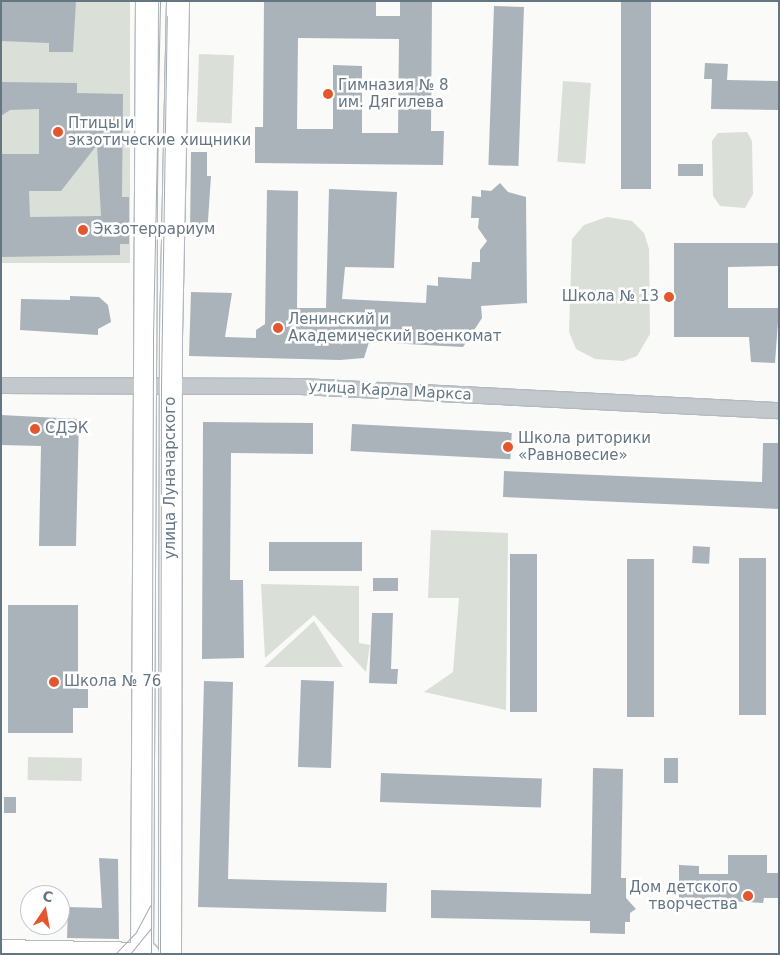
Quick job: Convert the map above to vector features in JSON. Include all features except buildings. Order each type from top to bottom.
[{"type":"main road","name":"улица Луначарского","points":[[144,953],[147,1]]},
{"type":"main road","name":"улица Луначарского","points":[[170,954],[171,385],[178,1]]},
{"type":"main road","points":[[1,952],[144,953]]},
{"type":"street","name":"улица Карла Маркса","points":[[1,386],[171,385],[341,388],[779,410]]},
{"type":"shaded area","points":[[1,1],[130,1],[130,263],[1,263]]},
{"type":"shaded area","points":[[199,54],[234,55],[232,123],[197,122]]},
{"type":"shaded area","points":[[563,81],[591,83],[585,164],[557,162]]},
{"type":"shaded area","points":[[747,132],[752,141],[753,194],[745,208],[720,206],[713,196],[712,141],[718,133]]},
{"type":"shaded area","points":[[607,217],[632,221],[644,233],[649,249],[650,334],[637,356],[623,361],[595,359],[576,349],[569,332],[572,239],[584,225]]},
{"type":"shaded area","points":[[431,530],[508,533],[506,710],[424,692],[453,672],[459,598],[428,598]]},
{"type":"shaded area","points":[[261,584],[359,586],[359,643],[370,645],[366,672],[314,615],[265,658]]},
{"type":"shaded area","points":[[314,621],[343,667],[264,667]]},
{"type":"shaded area","points":[[28,757],[82,758],[82,781],[28,780]]},
{"type":"tram line","points":[[151,954],[153,337],[160,1]]},
{"type":"tram line","points":[[160,954],[161,385],[167,16]]},
{"type":"tram line","points":[[115,954],[136,932],[150,906]]},
{"type":"tram line","points":[[130,954],[151,928]]},
{"type":"place","name":"Гимназия № 8 им. Дягилева","points":[[328,94]]},
{"type":"place","name":"Птицы и экзотические хищники","points":[[58,132]]},
{"type":"place","name":"Экзотеррариум","points":[[83,230]]},
{"type":"place","name":"Школа № 13","points":[[669,297]]},
{"type":"place","name":"Ленинский и Академический военкомат","points":[[278,328]]},
{"type":"place","name":"СДЭК","points":[[35,429]]},
{"type":"place","name":"Школа риторики «Равновесие»","points":[[508,447]]},
{"type":"place","name":"Школа № 76","points":[[54,682]]},
{"type":"place","name":"Дом детского творчества","points":[[748,896]]}]
